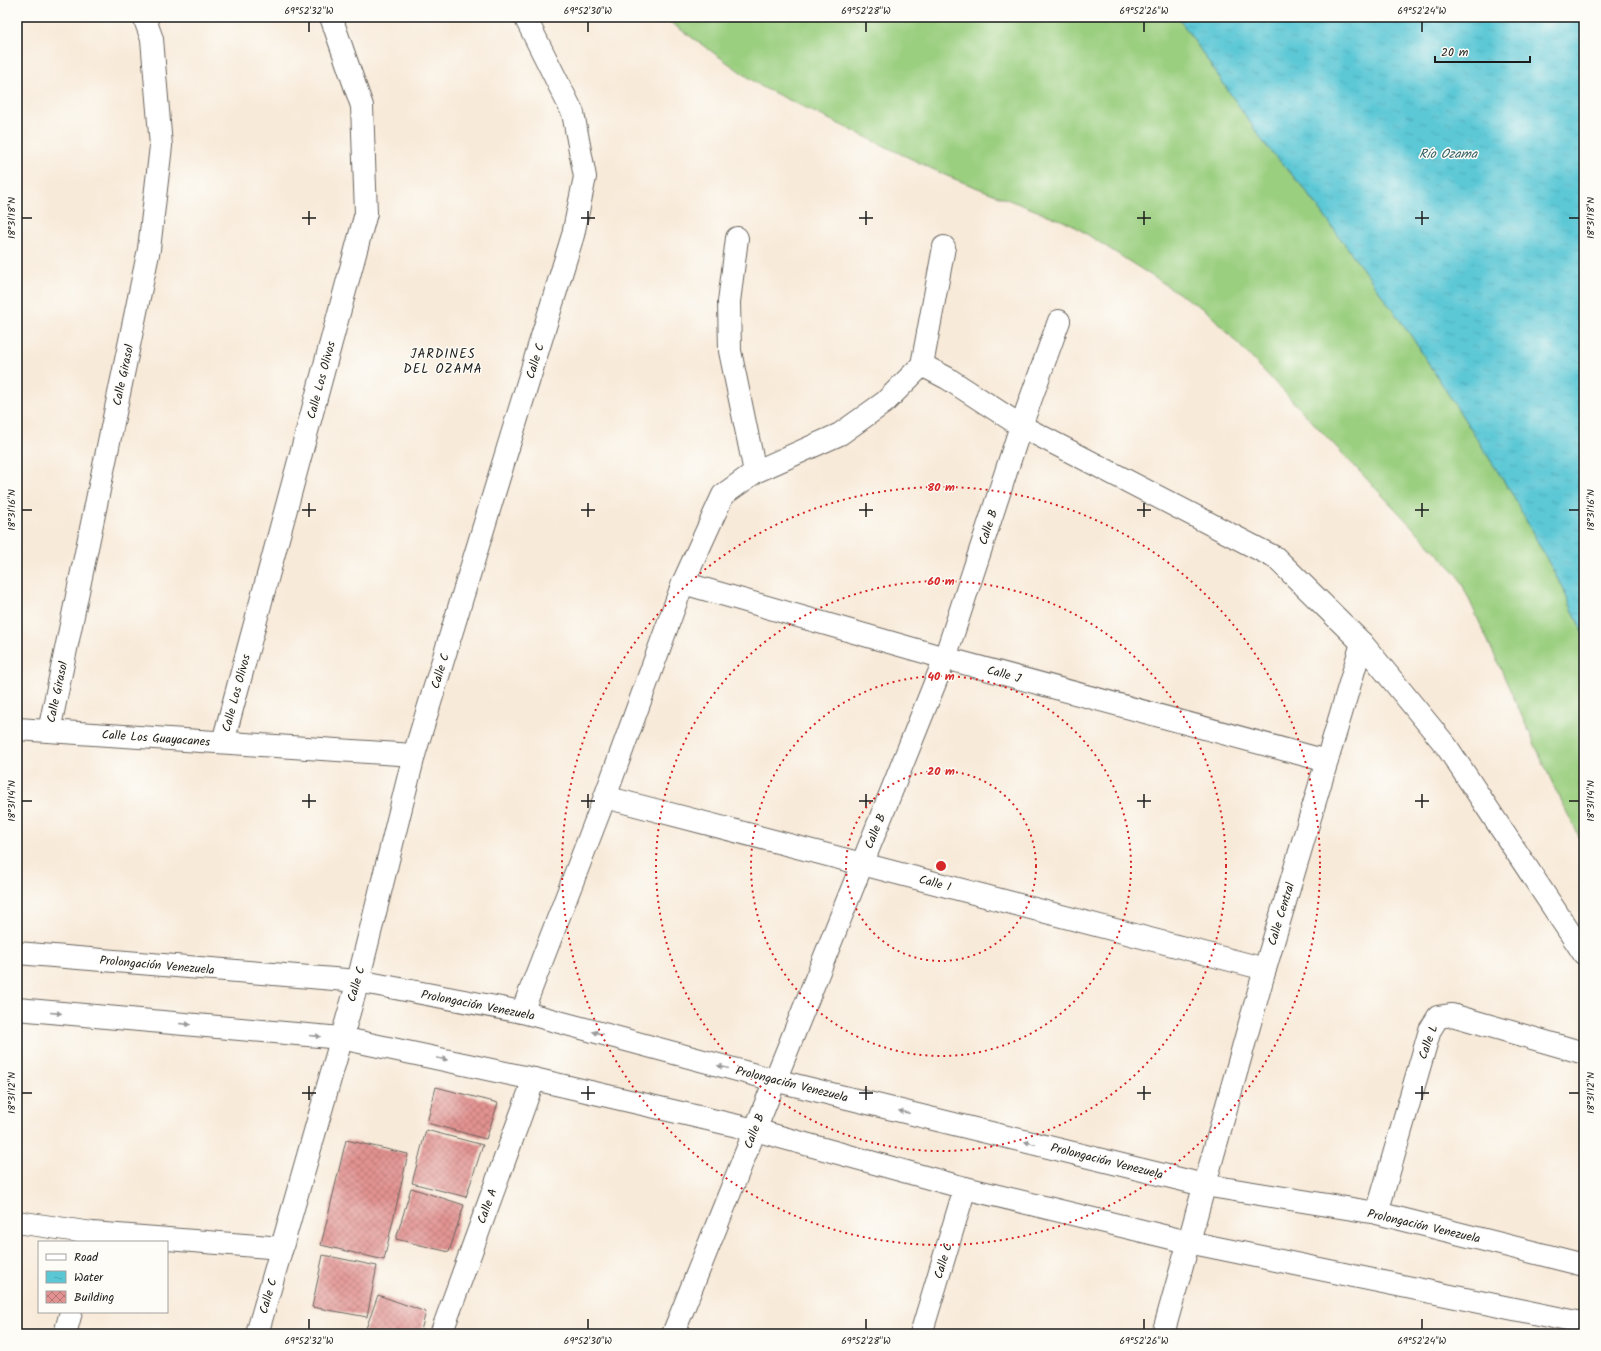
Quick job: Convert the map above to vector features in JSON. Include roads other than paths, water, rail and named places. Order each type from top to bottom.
[{"type":"street","name":"Calle Girasol","points":[[49,731],[149,249],[161,146],[152,39],[144,17]]},
{"type":"street","name":"Calle Los Olivos","points":[[223,742],[366,212],[362,106],[331,17]]},
{"type":"street","name":"Calle C","points":[[257,1334],[358,982],[414,755],[574,235],[585,177],[574,113],[525,17]]},
{"type":"street","points":[[737,238],[729,302],[730,351],[755,472]]},
{"type":"street","points":[[522,1012],[604,797],[683,583],[723,495],[755,472],[840,434],[885,402],[922,365],[944,247]]},
{"type":"street","name":"Calle B","points":[[673,1334],[945,658],[1021,426],[1059,321]]},
{"type":"street","points":[[922,365],[946,378],[1021,426],[1276,558],[1362,644],[1447,747],[1584,954]]},
{"type":"street","name":"Calle J","points":[[683,583],[945,658],[1327,760]]},
{"type":"street","name":"Calle Central","points":[[1163,1334],[1265,969],[1362,644]]},
{"type":"street","name":"Calle Los Guayacanes","points":[[17,728],[414,755]]},
{"type":"street","name":"Calle I","points":[[604,797],[1265,969]]},
{"type":"street","name":"Prolongación Venezuela","points":[[17,953],[358,982],[522,1012],[774,1080],[1204,1185],[1377,1214],[1584,1264]]},
{"type":"street","points":[[17,1009],[341,1038],[534,1079],[755,1130],[965,1188],[1188,1242],[1577,1322],[1584,1322]]},
{"type":"street","name":"Calle L","points":[[1377,1214],[1430,1030],[1438,1017],[1452,1015],[1584,1053]]},
{"type":"street","name":"Calle A","points":[[441,1334],[534,1079]]},
{"type":"street","name":"Calle C","points":[[921,1334],[965,1188]]},
{"type":"street","points":[[17,1222],[91,1237],[160,1241]]},
{"type":"street","points":[[168,1241],[282,1248]]},
{"type":"street","points":[[65,1334],[71,1313]]},
{"type":"water","name":"Río Ozama","points":[[1178,17],[1584,17],[1584,635],[1563,589],[1512,494],[1410,334],[1307,192],[1264,143]]},
{"type":"district","name":"JARDINES DEL OZAMA","points":[[443,360]]}]
